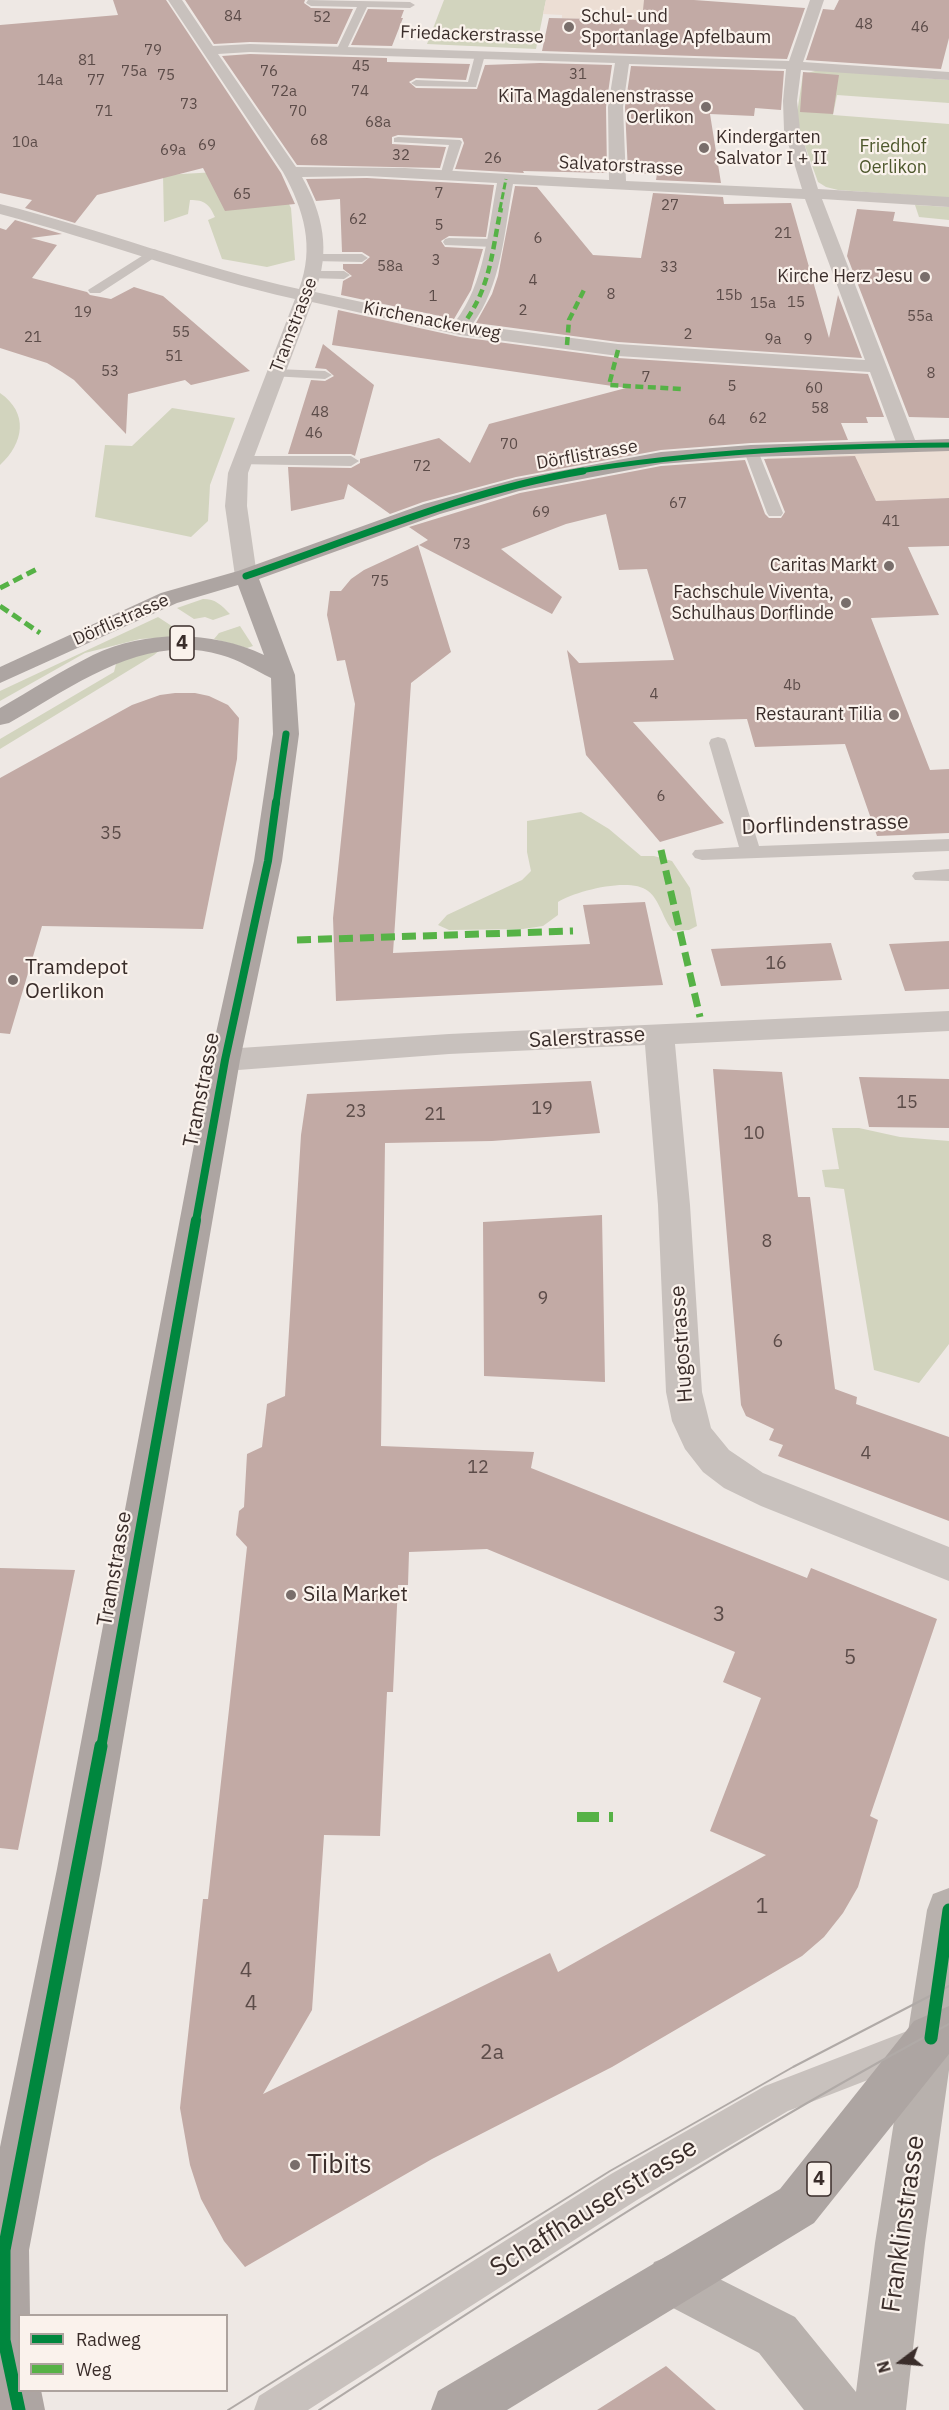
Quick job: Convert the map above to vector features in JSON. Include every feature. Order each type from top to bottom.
[{"type":"main road","name":"Dörflistrasse","points":[[0,676],[169,598],[246,576],[432,508],[516,484],[661,458],[751,451],[949,445]]},
{"type":"main road","name":"Tramstrasse","points":[[19,2409],[4,2340],[2,2250],[79,1869],[225,1060],[268,861],[286,734],[283,675],[246,576]]},
{"type":"main road","name":"Dörflistrasse","points":[[0,718],[102,660],[150,645],[196,644],[232,650],[283,675]]},
{"type":"main road","name":"4","points":[[457,2410],[797,2206],[940,2034]]},
{"type":"street","name":"Tramstrasse","points":[[174,0],[291,172],[307,199],[315,227],[315,267],[238,473],[236,506],[246,576]]},
{"type":"street","points":[[817,0],[794,66],[789,113],[812,193],[907,445]]},
{"type":"street","name":"Friedackerstrasse","points":[[209,50],[250,48],[794,66],[949,76]]},
{"type":"street","points":[[618,185],[615,114],[618,76],[623,60]]},
{"type":"street","name":"Salvatorstrasse","points":[[291,172],[349,171],[812,193],[949,202]]},
{"type":"street","points":[[460,329],[475,309],[486,285],[506,179]]},
{"type":"street","name":"Kirchenackerweg","points":[[0,209],[261,286],[460,329],[618,350],[877,367]]},
{"type":"street","name":"Salerstrasse","points":[[225,1060],[449,1044],[949,1021]]},
{"type":"street","name":"Hugostrasse","points":[[659,1034],[674,1205],[684,1392],[686,1410],[692,1429],[703,1447],[716,1461],[751,1485],[949,1564]]},
{"type":"street","name":"Franklinstrasse","points":[[880,2410],[899,2255],[940,2034],[949,1910]]},
{"type":"street","points":[[672,2280],[777,2335],[837,2410]]},
{"type":"lane","points":[[313,0],[311,3],[410,5]]},
{"type":"lane","points":[[341,51],[363,4]]},
{"type":"lane","points":[[416,84],[472,85],[480,55]]},
{"type":"lane","points":[[398,140],[456,142],[446,176]]},
{"type":"lane","points":[[449,242],[494,243]]},
{"type":"lane","points":[[95,290],[153,253]]},
{"type":"lane","points":[[315,267],[362,258]]},
{"type":"lane","points":[[315,267],[344,275]]},
{"type":"lane","points":[[276,373],[325,375]]},
{"type":"lane","points":[[751,451],[766,472],[775,513]]},
{"type":"lane","points":[[242,461],[351,461]]},
{"type":"lane","points":[[718,743],[751,852]]},
{"type":"lane","name":"Dorflindenstrasse","points":[[702,854],[949,845]]},
{"type":"lane","points":[[922,876],[949,875]]},
{"type":"lane","name":"Schaffhauserstrasse","points":[[273,2410],[624,2187],[777,2098],[940,2034]]},
{"type":"green space","points":[[444,0],[546,0],[536,49],[427,44]]},
{"type":"green space","name":"Friedhof Oerlikon","points":[[819,70],[949,80],[949,103],[837,95],[833,115],[949,124],[949,198],[838,190],[818,182],[800,132],[797,113],[803,74]]},
{"type":"green space","points":[[271,169],[291,208],[295,260],[267,267],[222,259],[208,220],[215,217],[203,202],[190,200],[188,214],[164,222],[163,175]]},
{"type":"green space","points":[[915,205],[949,207],[949,220],[919,217]]},
{"type":"green space","points":[[0,393],[16,410],[20,428],[14,447],[0,465]]},
{"type":"green space","points":[[172,408],[235,418],[210,485],[208,521],[191,537],[95,517],[105,445],[132,446]]},
{"type":"green space","points":[[203,599],[215,601],[230,614],[213,620],[205,617],[194,619],[177,608]]},
{"type":"green space","points":[[158,617],[187,636],[140,639],[85,653],[0,701],[0,691]]},
{"type":"green space","points":[[240,626],[253,646],[247,648],[214,639],[219,633]]},
{"type":"green space","points":[[160,650],[0,749],[0,739],[114,672],[116,664],[130,656]]},
{"type":"green space","points":[[581,812],[609,829],[641,856],[654,856],[672,861],[690,888],[697,926],[689,930],[673,931],[652,895],[640,887],[629,885],[603,887],[566,898],[558,902],[558,915],[543,926],[523,929],[449,930],[438,925],[447,915],[522,880],[531,871],[527,852],[527,821]]},
{"type":"green space","points":[[832,1128],[859,1128],[900,1137],[949,1141],[949,1344],[919,1383],[874,1370],[844,1189],[825,1187],[822,1170],[839,1169]]},
{"type":"shaded area","points":[[546,0],[652,0],[650,21],[562,18],[562,15],[543,14]]},
{"type":"shaded area","points":[[949,450],[949,500],[948,498],[876,501],[863,472],[773,475],[767,458]]},
{"type":"building","points":[[113,0],[166,0],[281,173],[295,204],[225,211],[203,168],[97,195],[75,223],[25,208],[32,200],[0,193],[0,25],[118,15]]},
{"type":"building","points":[[185,0],[305,0],[304,3],[311,8],[353,9],[337,44],[250,42],[214,44]]},
{"type":"building","points":[[644,0],[694,0],[805,8],[787,59],[542,51],[549,18],[642,20]]},
{"type":"building","points":[[839,0],[949,0],[949,38],[941,69],[806,60],[823,9],[834,10]]},
{"type":"building","points":[[368,9],[404,10],[392,46],[351,45]]},
{"type":"building","points":[[250,54],[387,58],[387,62],[470,64],[466,80],[416,78],[409,82],[416,88],[477,89],[485,65],[540,63],[612,65],[606,107],[607,173],[523,171],[524,173],[455,169],[464,143],[462,138],[398,135],[392,137],[392,144],[446,147],[440,168],[297,165],[222,56]]},
{"type":"building","points":[[631,66],[784,71],[781,110],[755,108],[754,116],[710,114],[721,183],[656,180],[657,174],[628,173],[625,107]]},
{"type":"building","points":[[803,72],[839,75],[833,114],[800,112]]},
{"type":"building","points":[[367,178],[494,185],[486,237],[449,236],[441,241],[445,247],[483,249],[471,290],[454,319],[341,295],[343,281],[352,276],[343,269],[343,264],[362,264],[370,257],[362,252],[342,252],[340,199],[316,201],[306,179]]},
{"type":"building","points":[[515,186],[537,187],[593,255],[641,258],[653,193],[723,197],[724,204],[791,203],[829,338],[838,295],[862,358],[618,342],[476,323],[492,294],[498,276]]},
{"type":"building","points":[[857,209],[895,212],[893,221],[949,227],[949,418],[909,417],[847,256]]},
{"type":"building","points":[[15,220],[62,234],[31,238],[57,245],[32,278],[111,299],[134,287],[163,296],[250,371],[191,385],[185,380],[128,394],[126,434],[74,380],[47,363],[0,348],[0,228],[6,230]]},
{"type":"building","points":[[338,310],[460,337],[618,358],[868,374],[884,417],[866,417],[868,423],[841,423],[848,440],[751,443],[661,450],[516,477],[423,502],[390,514],[348,484],[344,499],[291,511],[288,467],[351,468],[360,463],[360,459],[439,438],[470,463],[489,424],[626,388],[332,345]]},
{"type":"building","points":[[323,344],[374,385],[355,456],[351,454],[288,454],[311,380],[325,381],[334,376],[326,369],[315,368]]},
{"type":"building","points":[[855,456],[876,501],[949,498],[949,546],[908,547],[939,615],[871,618],[930,770],[949,769],[949,833],[877,836],[845,744],[755,747],[747,719],[633,722],[724,823],[660,842],[586,755],[567,650],[579,663],[674,660],[647,569],[619,570],[606,514],[566,524],[501,549],[562,597],[552,614],[419,545],[428,540],[409,527],[520,493],[661,466],[745,460],[765,514],[769,518],[781,518],[785,512],[764,459]]},
{"type":"building","points":[[418,545],[451,652],[411,683],[393,953],[590,944],[583,905],[645,902],[663,985],[336,1001],[333,918],[355,704],[345,660],[337,661],[327,615],[330,591],[341,591],[351,579],[364,570]]},
{"type":"building","points":[[175,693],[209,696],[228,705],[239,718],[237,759],[203,929],[42,926],[10,1034],[0,1033],[0,778],[132,705],[160,695]]},
{"type":"building","points":[[949,941],[949,989],[905,991],[889,944]]},
{"type":"building","points":[[831,943],[842,980],[721,986],[711,949]]},
{"type":"building","points":[[713,1069],[782,1072],[798,1197],[810,1197],[835,1389],[857,1397],[856,1404],[949,1437],[949,1521],[778,1456],[783,1445],[769,1440],[774,1429],[746,1416],[741,1405]]},
{"type":"building","points":[[859,1077],[949,1079],[949,1128],[869,1127]]},
{"type":"building","points":[[591,1081],[600,1133],[492,1141],[385,1143],[381,1446],[534,1452],[531,1468],[807,1578],[811,1568],[937,1619],[870,1816],[878,1820],[858,1887],[843,1913],[824,1937],[802,1956],[612,2067],[432,2159],[245,2267],[224,2241],[201,2199],[190,2165],[180,2108],[203,1899],[208,1899],[247,1547],[236,1535],[239,1511],[244,1507],[247,1454],[262,1447],[267,1404],[285,1396],[301,1135],[307,1094]],"holes":[[[487,1549],[735,1652],[723,1682],[761,1698],[710,1831],[766,1855],[558,1972],[550,1953],[263,2094],[312,2010],[324,1835],[380,1836],[387,1692],[393,1692],[398,1585],[408,1585],[409,1552]]]},
{"type":"building","points":[[602,1215],[605,1382],[484,1376],[483,1222]]},
{"type":"building","points":[[0,1568],[75,1570],[18,1850],[0,1848]]},
{"type":"building","points":[[666,2366],[716,2410],[597,2410]]},
{"type":"tram line","points":[[228,2410],[610,2171],[793,2067],[949,1986]]},
{"type":"tram line","points":[[319,2410],[552,2259],[708,2162],[868,2068],[949,2024]]},
{"type":"marked path","points":[[460,329],[475,309],[486,285],[506,179]]},
{"type":"marked path","points":[[567,345],[569,320],[584,290]]},
{"type":"marked path","points":[[618,350],[609,385],[682,389]]},
{"type":"marked path","points":[[0,588],[37,569]]},
{"type":"marked path","points":[[0,606],[40,633]]},
{"type":"marked path","points":[[661,850],[700,1017]]},
{"type":"marked path","points":[[297,940],[573,931]]},
{"type":"marked path","points":[[577,1817],[613,1817]]},
{"type":"cycle path","points":[[246,576],[482,494],[569,473],[623,464],[731,452],[949,445]]},
{"type":"cycle path","points":[[19,2410],[4,2340],[4,2250],[79,1869],[225,1060],[268,861],[286,734]]},
{"type":"cycle path","points":[[931,2038],[949,1910]]},
{"type":"place","name":"Schul- und Sportanlage Apfelbaum","points":[[569,27]]},
{"type":"place","name":"KiTa Magdalenenstrasse Oerlikon","points":[[706,107]]},
{"type":"place","name":"Kindergarten Salvator I + II","points":[[704,148]]},
{"type":"place","name":"Kirche Herz Jesu","points":[[925,277]]},
{"type":"place","name":"Caritas Markt","points":[[889,566]]},
{"type":"place","name":"Fachschule Viventa, Schulhaus Dorflinde","points":[[846,603]]},
{"type":"place","name":"Restaurant Tilia","points":[[894,715]]},
{"type":"place","name":"Tramdepot Oerlikon","points":[[13,980]]},
{"type":"place","name":"Sila Market","points":[[291,1595]]},
{"type":"place","name":"Tibits","points":[[295,2165]]}]
